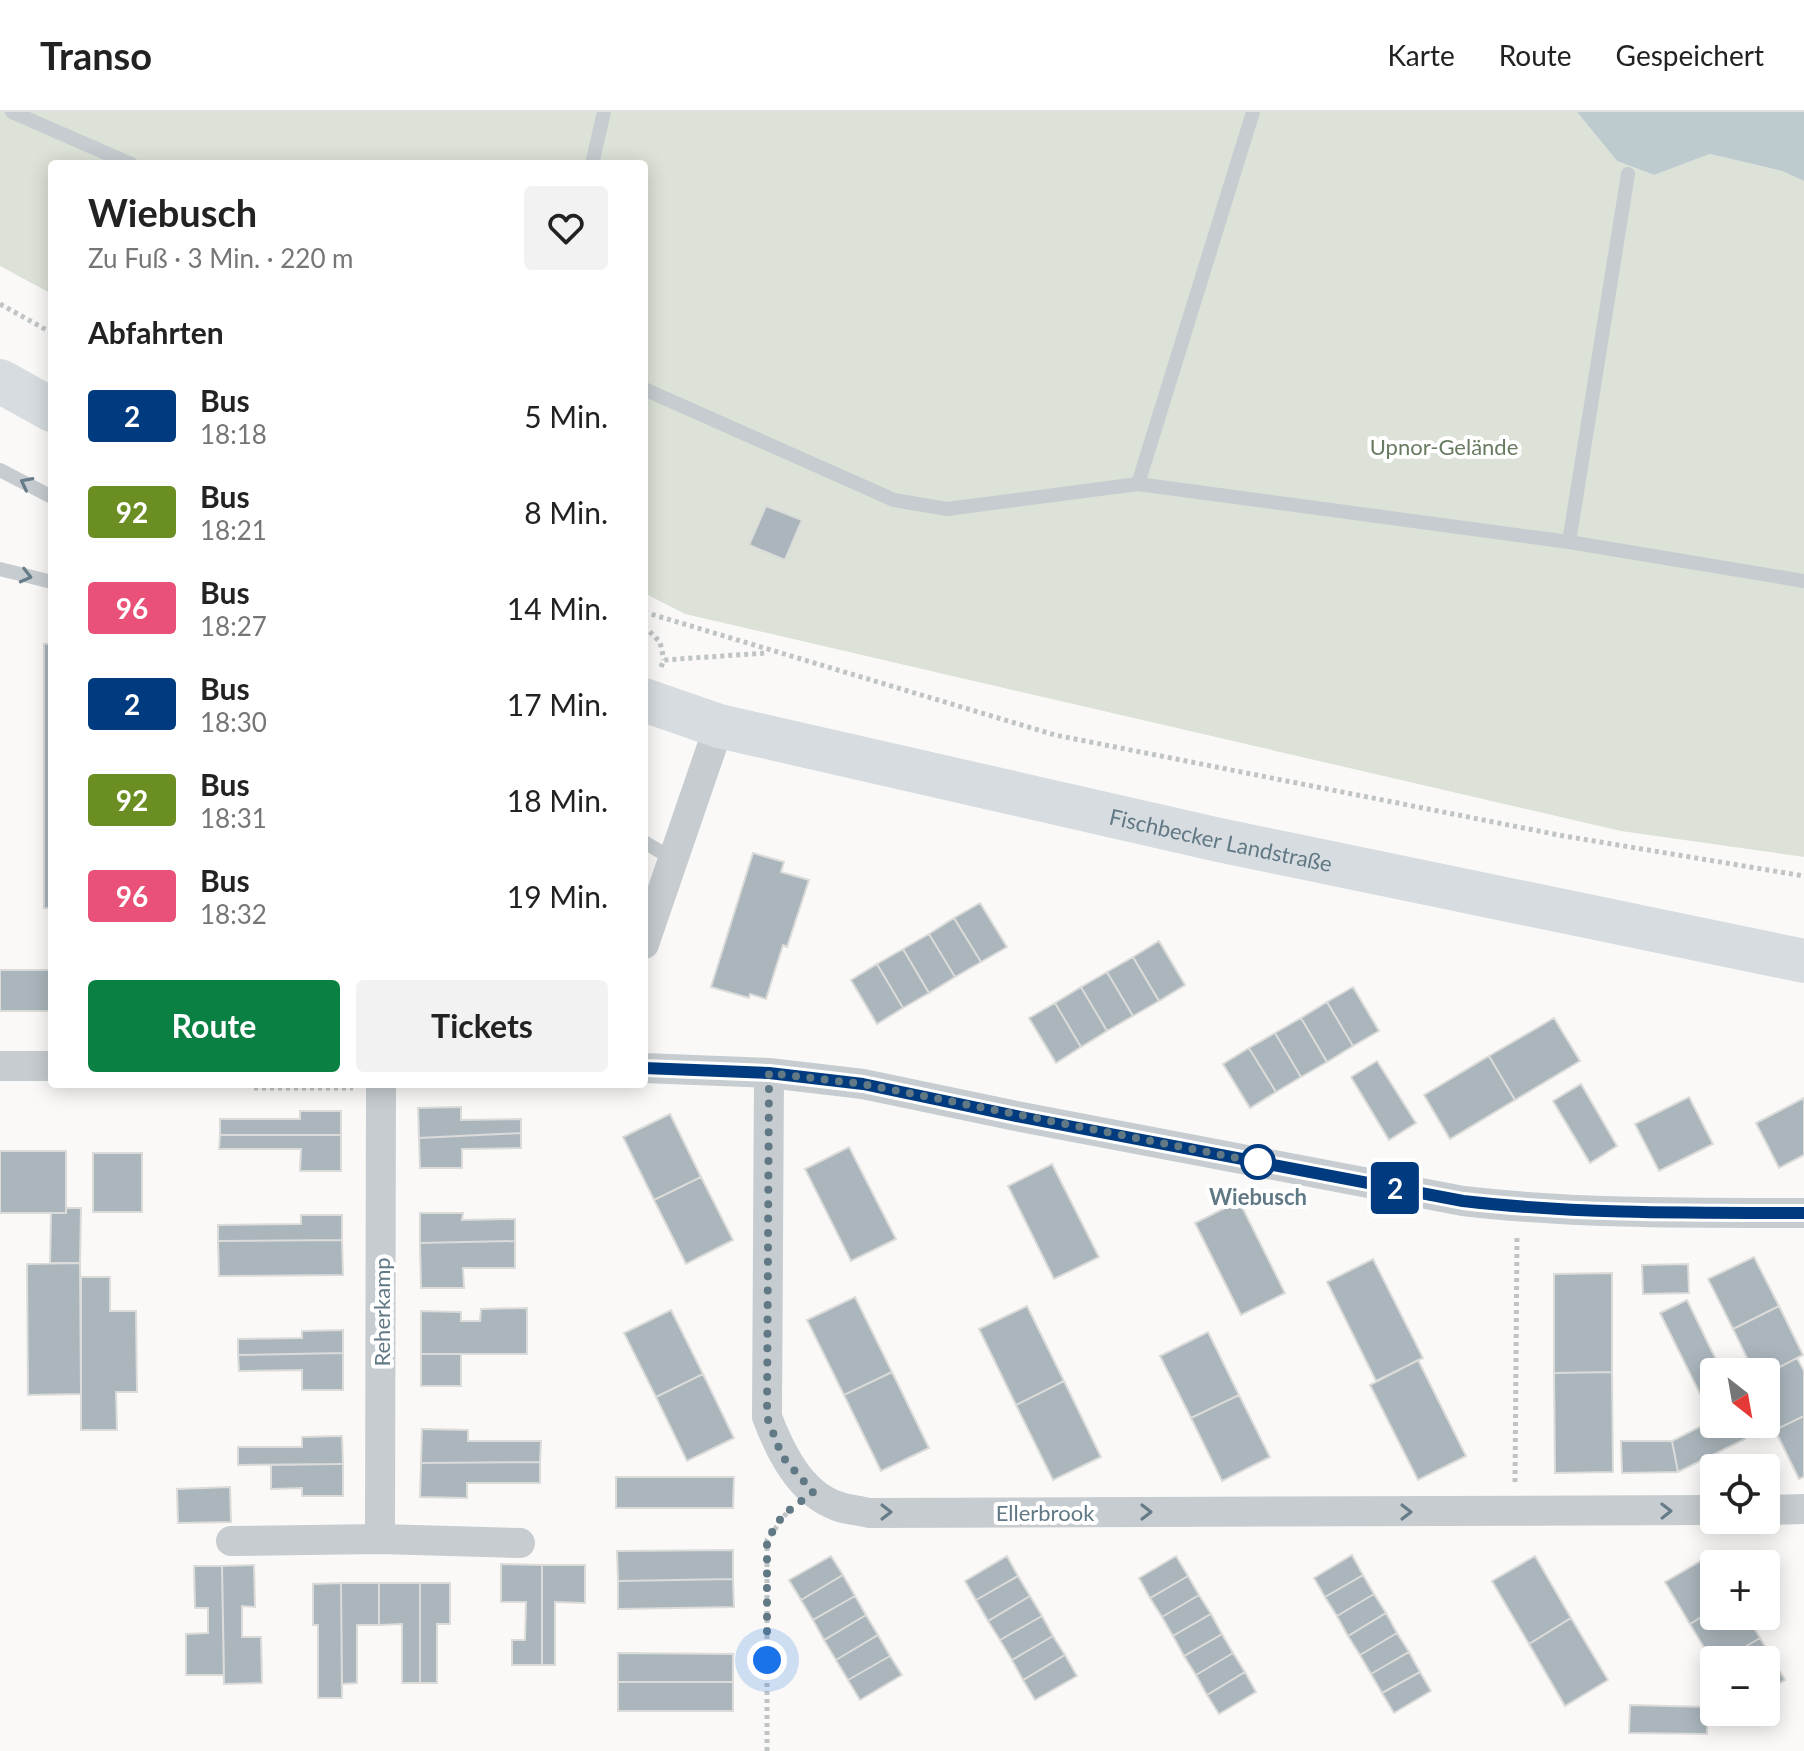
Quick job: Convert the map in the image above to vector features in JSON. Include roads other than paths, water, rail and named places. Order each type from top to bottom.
[{"type":"main road","points":[[0,381],[48,408]]},
{"type":"main road","name":"Fischbecker Landstraße","points":[[648,701],[719,726],[1219,840],[1804,961]]},
{"type":"street","points":[[648,920],[652,896],[673,859],[719,726]]},
{"type":"street","points":[[0,1066],[48,1066]]},
{"type":"street","points":[[648,1068],[769,1073],[863,1084],[1463,1201],[1627,1213],[1804,1213]]},
{"type":"street","name":"Ellerbrook","points":[[769,1073],[767,1417],[782,1456],[813,1492],[836,1506],[869,1513],[1700,1510]]},
{"type":"street","name":"Reherkamp","points":[[380,1539],[381,1088]]},
{"type":"street","points":[[1780,1510],[1804,1509]]},
{"type":"street","points":[[231,1541],[380,1539],[520,1543]]},
{"type":"lane","points":[[12,112],[122,160]]},
{"type":"lane","points":[[593,160],[604,112]]},
{"type":"lane","points":[[1138,484],[1253,112]]},
{"type":"lane","points":[[1569,542],[1628,174]]},
{"type":"lane","points":[[648,391],[894,500],[947,509],[1138,484],[1569,542],[1804,581]]},
{"type":"lane","points":[[0,470],[48,495]]},
{"type":"lane","points":[[0,569],[48,581]]},
{"type":"lane","points":[[648,844],[673,859]]},
{"type":"place","name":"Wiebusch","points":[[1258,1162]]},
{"type":"park label","name":"Upnor-Gelände","points":[[1444,446]]}]
